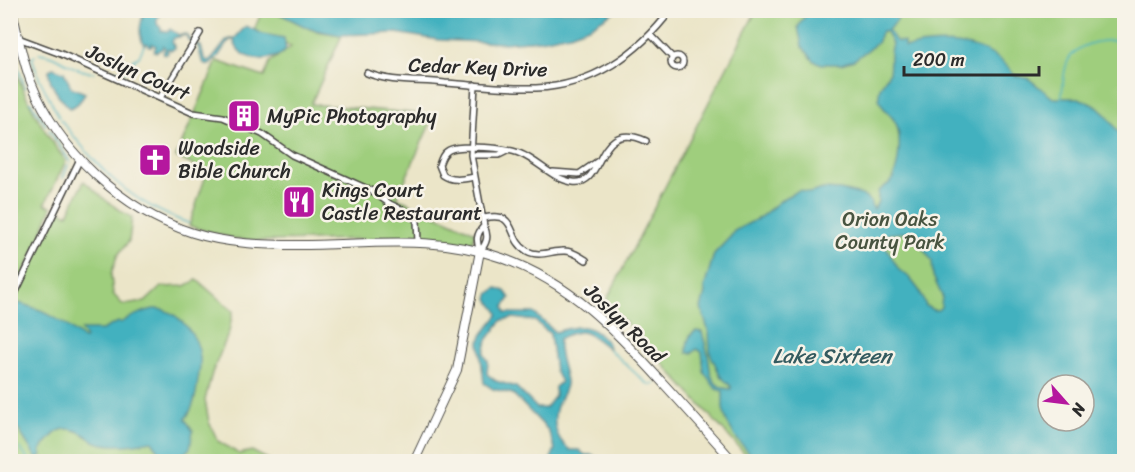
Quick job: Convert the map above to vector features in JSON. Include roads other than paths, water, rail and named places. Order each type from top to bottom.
[{"type":"street","name":"Joslyn Road","points":[[12,10],[18,38],[40,101],[61,135],[80,159],[130,202],[152,215],[199,235],[252,244],[418,242],[448,244],[505,259],[539,274],[587,305],[627,344],[734,462]]},
{"type":"street","name":"Cedar Key Drive","points":[[367,73],[390,79],[537,88],[582,79],[628,55],[651,35],[671,10]]},
{"type":"street","points":[[160,98],[200,33]]},
{"type":"street","points":[[651,35],[672,57]]},
{"type":"street","name":"Joslyn Court","points":[[18,38],[44,47],[198,115],[215,115],[262,135],[292,155],[372,192],[409,213],[417,221],[418,242]]},
{"type":"street","points":[[414,462],[457,370],[480,251],[485,244],[487,234],[471,155],[475,86]]},
{"type":"street","points":[[475,177],[451,180],[443,175],[439,165],[444,153],[450,149],[471,147],[500,148],[518,152],[552,172],[579,174],[598,161],[615,139],[626,136],[638,137],[646,141]]},
{"type":"street","points":[[471,155],[499,155],[507,151]]},
{"type":"street","points":[[10,304],[80,159]]},
{"type":"street","points":[[484,218],[502,217],[507,221],[518,241],[529,252],[545,254],[568,251],[586,260]]},
{"type":"water","points":[[144,11],[162,11],[157,19],[161,31],[168,32],[170,29],[179,35],[187,34],[191,41],[201,46],[204,58],[208,61],[227,40],[235,38],[246,26],[263,34],[284,38],[286,50],[273,58],[257,59],[242,53],[234,40],[230,40],[217,58],[206,65],[202,61],[198,46],[188,40],[186,35],[174,38],[172,42],[175,48],[167,49],[168,53],[165,55],[163,46],[156,52],[154,51],[156,46],[151,43],[153,45],[150,47],[147,43],[144,45],[140,32]]},
{"type":"water","points":[[274,11],[615,11],[591,26],[570,34],[540,40],[503,43],[439,40],[396,33],[340,35],[310,29]]},
{"type":"water","name":"Lake Sixteen","points":[[808,11],[898,11],[897,21],[888,30],[896,41],[904,42],[904,47],[940,43],[976,48],[997,58],[1014,75],[1029,79],[1053,98],[1079,98],[1097,107],[1107,116],[1124,140],[1124,461],[963,462],[950,458],[942,462],[756,461],[736,438],[723,409],[723,391],[716,389],[704,372],[702,352],[697,349],[692,353],[687,353],[687,343],[691,335],[696,331],[702,332],[710,371],[716,384],[731,389],[731,386],[721,377],[710,353],[709,333],[701,308],[714,254],[734,231],[759,218],[784,198],[799,190],[810,193],[823,189],[840,190],[862,195],[871,202],[874,209],[878,201],[878,192],[892,180],[898,159],[897,126],[881,105],[879,98],[882,83],[890,69],[892,44],[886,32],[882,31],[877,43],[854,60],[841,64],[822,64],[814,61],[802,46],[798,27]],"holes":[[[911,232],[932,261],[933,276],[942,296],[941,307],[938,310],[926,306],[919,290],[909,277],[899,270],[881,239],[888,234]]]},
{"type":"water","points":[[53,68],[64,72],[71,87],[85,93],[74,106],[69,108],[55,90],[49,75],[49,70]]},
{"type":"water","points":[[497,288],[505,291],[510,298],[504,307],[506,313],[534,313],[555,332],[574,327],[585,327],[596,332],[607,342],[609,349],[581,332],[559,339],[566,384],[555,413],[555,426],[564,445],[570,450],[579,450],[585,455],[593,455],[601,461],[550,461],[555,449],[548,430],[513,394],[493,389],[484,383],[479,342],[498,315],[488,298],[490,293]],"holes":[[[513,318],[535,321],[550,334],[555,371],[561,382],[555,387],[555,396],[546,408],[537,408],[516,387],[496,381],[487,374],[488,361],[484,354],[487,340],[502,320]]]},
{"type":"water","points":[[16,302],[43,311],[84,339],[86,338],[81,330],[102,330],[153,309],[165,311],[180,319],[196,341],[200,357],[195,396],[191,410],[185,419],[193,431],[190,448],[179,457],[169,458],[160,452],[152,441],[131,445],[110,445],[95,441],[77,431],[64,429],[49,439],[40,451],[42,455],[37,459],[11,418],[11,311]]},
{"type":"water","points":[[609,458],[617,461],[601,461]]},
{"type":"waterway","points":[[1061,100],[1066,66],[1075,52],[1090,44],[1124,41]]},
{"type":"waterway","points":[[10,43],[25,88]]},
{"type":"waterway","points":[[108,71],[127,71],[134,59],[139,57],[144,45]]},
{"type":"waterway","points":[[39,53],[46,54],[79,70],[94,72]]},
{"type":"waterway","points":[[35,56],[32,58],[39,78],[59,117]]},
{"type":"waterway","points":[[30,101],[46,125]]},
{"type":"waterway","points":[[61,120],[116,182],[148,205],[188,223]]},
{"type":"waterway","points":[[49,129],[70,162]]},
{"type":"waterway","points":[[63,178],[68,165]]},
{"type":"waterway","points":[[609,349],[645,382],[655,384]]},
{"type":"waterway","points":[[10,431],[15,442]]},
{"type":"waterway","points":[[20,448],[30,462]]},
{"type":"place","name":"MyPic Photography","points":[[244,116]]},
{"type":"place","name":"Woodside Bible Church","points":[[155,160]]},
{"type":"place","name":"Kings Court Castle Restaurant","points":[[299,202]]},
{"type":"park label","name":"Orion Oaks County Park","points":[[890,230]]}]
